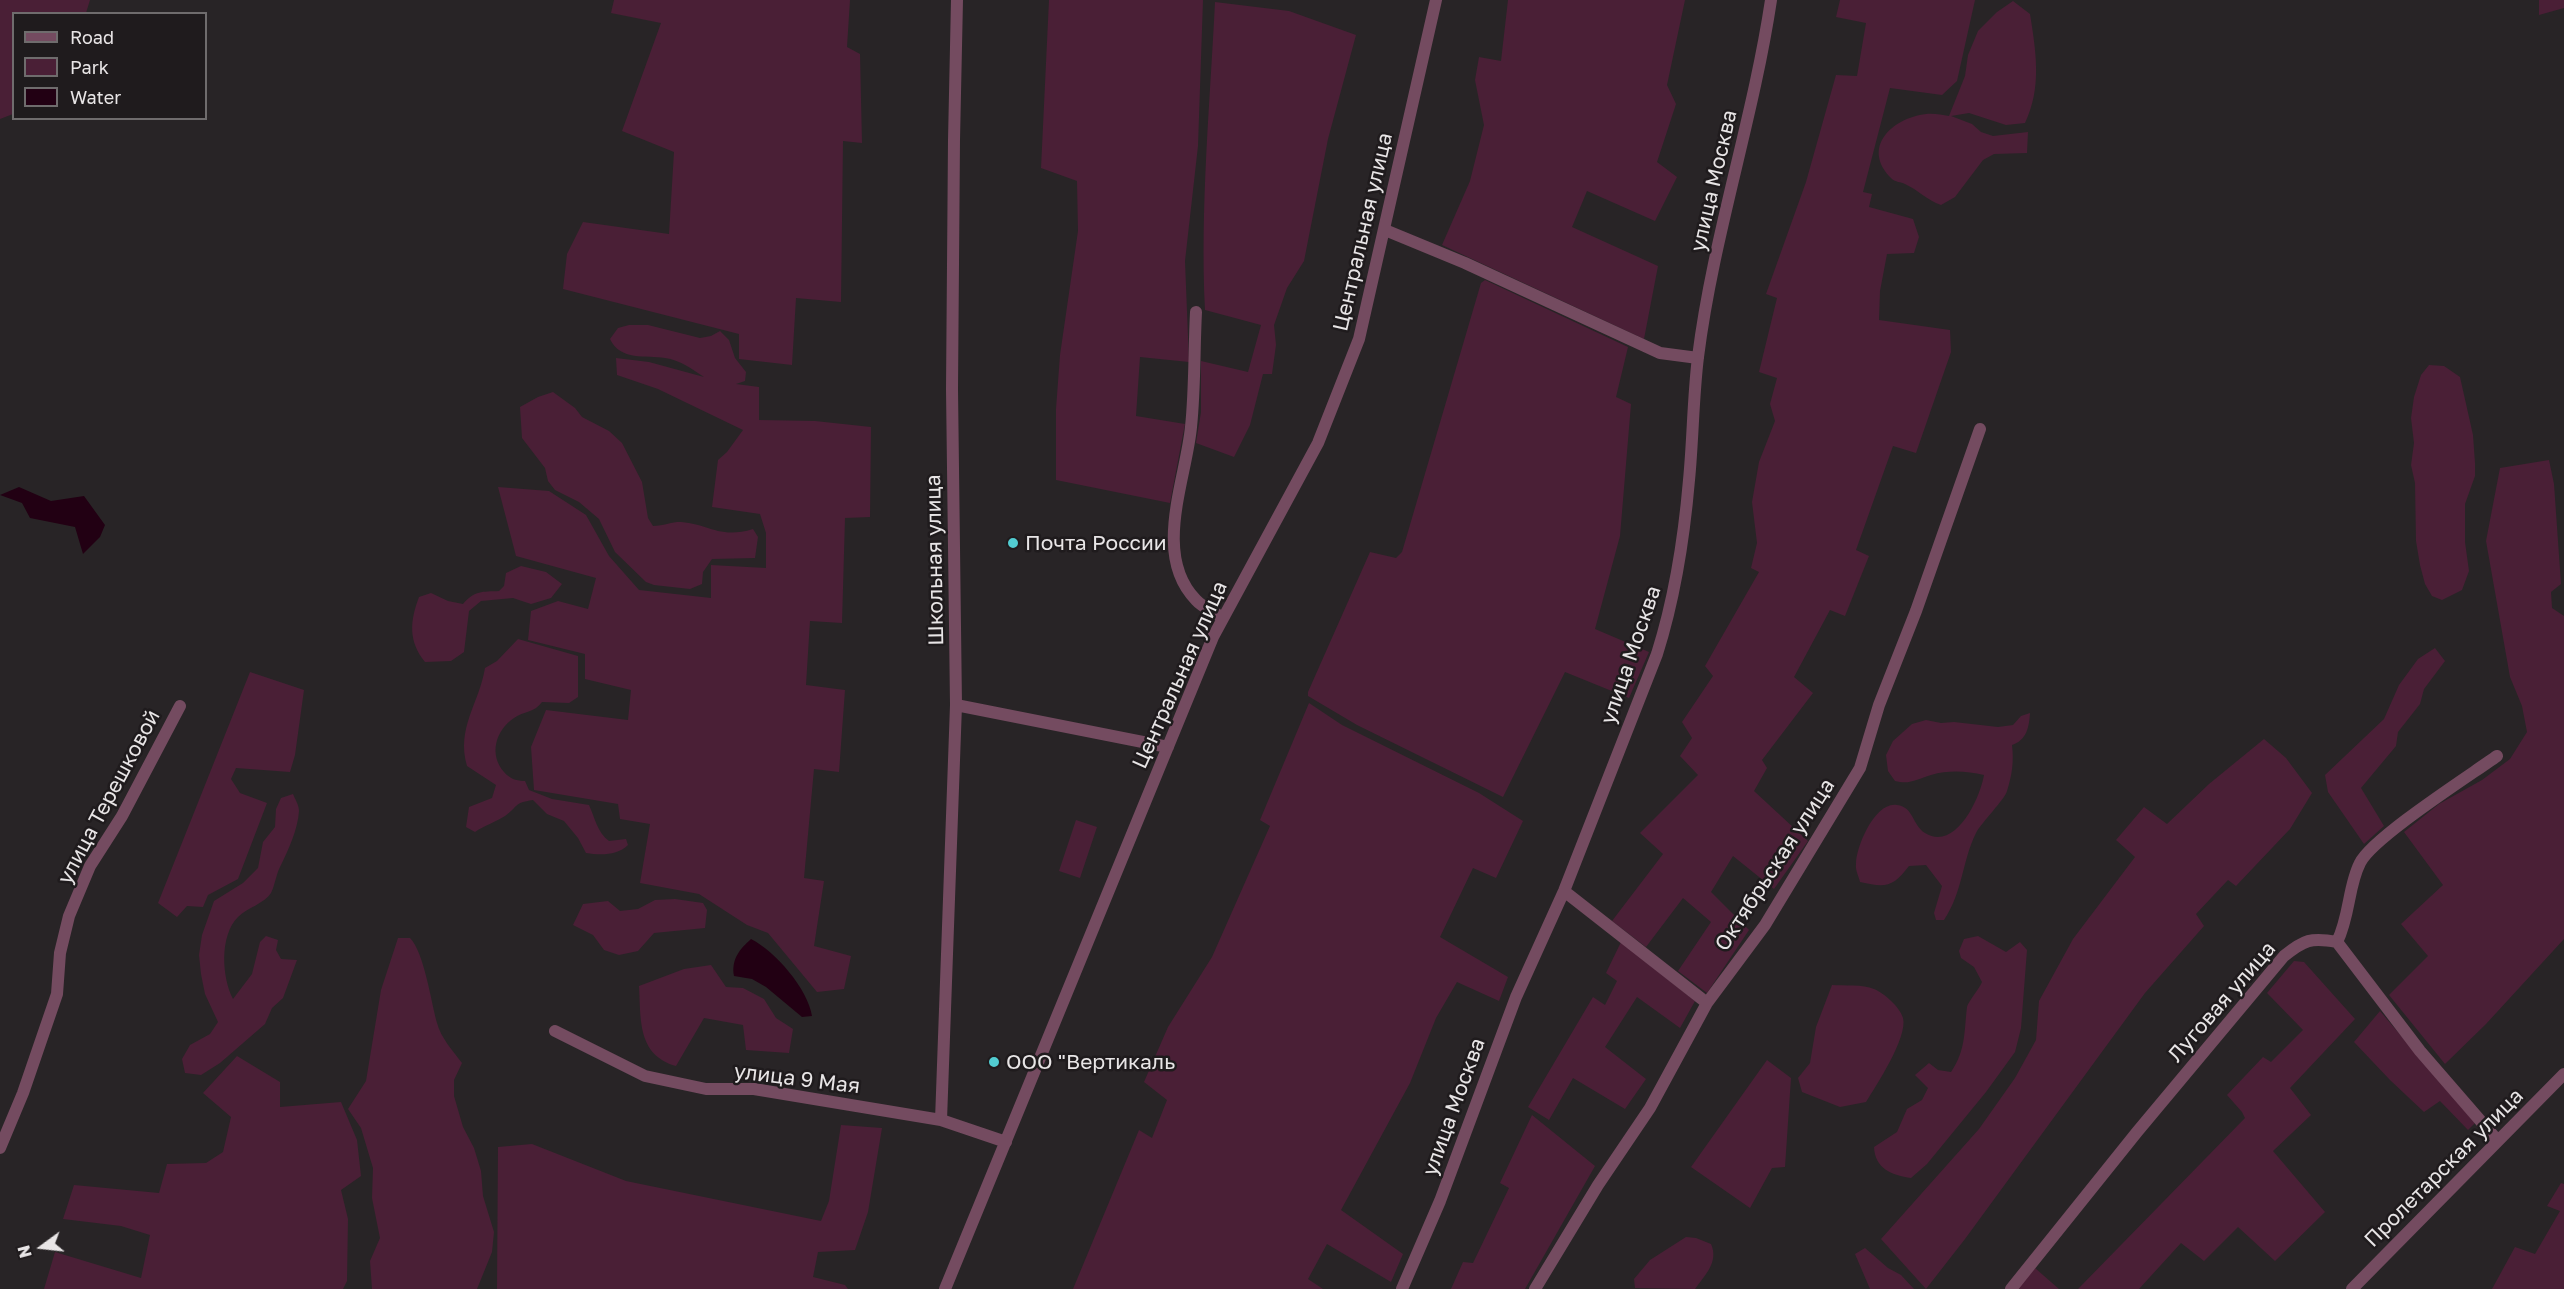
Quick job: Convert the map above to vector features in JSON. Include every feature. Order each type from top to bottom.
[{"type":"street","name":"Школьная улица","points":[[941,1120],[956,705],[952,389],[957,0]]},
{"type":"street","name":"Центральная улица","points":[[945,1289],[1223,618],[1318,443],[1359,339],[1436,0]]},
{"type":"street","name":"улица Москва","points":[[1402,1289],[1440,1201],[1516,997],[1564,891],[1657,654],[1669,616],[1678,576],[1689,480],[1698,358],[1709,288],[1763,54],[1771,0]]},
{"type":"street","points":[[1385,230],[1465,263],[1660,353],[1698,358]]},
{"type":"street","points":[[1196,312],[1191,428],[1175,526],[1174,554],[1181,578],[1196,601],[1223,618]]},
{"type":"street","name":"Октябрьская улица","points":[[1535,1289],[1598,1185],[1650,1108],[1707,1002],[1765,925],[1860,768],[1879,705],[1916,611],[1980,429]]},
{"type":"street","points":[[956,705],[1168,747]]},
{"type":"street","name":"улица Терешковой","points":[[0,1148],[23,1093],[57,994],[60,953],[69,916],[77,896],[90,866],[122,816],[180,706]]},
{"type":"street","points":[[2497,756],[2383,838],[2366,855],[2360,862],[2355,875],[2345,926],[2337,942],[2421,1051],[2498,1141]]},
{"type":"street","points":[[1564,891],[1707,1002]]},
{"type":"street","name":"Луговая улица","points":[[2011,1289],[2283,956],[2303,941],[2319,939],[2337,942]]},
{"type":"street","name":"улица 9 Мая","points":[[555,1031],[645,1076],[706,1089],[754,1089],[941,1120],[1006,1142]]},
{"type":"street","name":"Пролетарская улица","points":[[2352,1289],[2564,1074]]},
{"type":"green space","points":[[0,0],[90,0],[86,12],[12,12],[12,114],[0,119]]},
{"type":"green space","points":[[614,0],[850,0],[847,47],[860,54],[862,143],[843,141],[841,302],[796,298],[792,365],[739,359],[739,334],[563,289],[567,254],[583,222],[669,234],[674,152],[622,131],[661,23],[611,13]]},
{"type":"green space","points":[[1049,0],[1203,0],[1198,146],[1185,261],[1189,362],[1140,357],[1136,416],[1185,424],[1170,503],[1056,480],[1056,409],[1060,355],[1078,231],[1077,181],[1041,168]]},
{"type":"green space","points":[[1508,0],[1685,0],[1667,85],[1676,104],[1657,162],[1677,177],[1655,221],[1587,191],[1572,227],[1658,266],[1644,339],[1442,245],[1470,181],[1484,125],[1475,80],[1479,57],[1501,61]]},
{"type":"green space","points":[[1840,0],[1975,0],[1957,81],[1942,95],[1890,88],[1863,192],[1872,194],[1869,207],[1913,219],[1919,237],[1914,253],[1887,254],[1880,291],[1879,320],[1950,330],[1951,352],[1916,453],[1893,446],[1856,550],[1869,556],[1845,616],[1830,610],[1794,677],[1813,693],[1762,760],[1767,768],[1754,791],[1808,841],[1774,889],[1733,856],[1711,892],[1749,930],[1707,993],[1678,971],[1711,922],[1683,898],[1646,947],[1612,921],[1663,854],[1640,833],[1698,775],[1680,756],[1692,738],[1682,722],[1713,676],[1705,666],[1759,572],[1751,568],[1757,543],[1752,502],[1759,462],[1775,421],[1770,404],[1777,378],[1759,372],[1777,298],[1766,294],[1806,182],[1836,75],[1857,76],[1866,23],[1836,17]]},
{"type":"green space","points":[[2539,0],[2564,0],[2564,8],[2539,15]]},
{"type":"green space","points":[[2013,1],[2030,14],[2036,56],[2034,96],[2025,123],[2006,125],[1969,113],[1951,116],[1972,124],[1981,132],[1993,136],[2028,132],[2027,153],[1994,154],[1983,160],[1955,197],[1941,205],[1910,186],[1892,179],[1883,167],[1879,156],[1880,146],[1884,136],[1902,121],[1926,114],[1949,116],[1965,76],[1968,55],[1978,31],[1997,12]]},
{"type":"green space","points":[[1215,2],[1289,11],[1356,35],[1328,139],[1304,261],[1287,288],[1274,325],[1276,345],[1272,374],[1263,374],[1250,425],[1234,457],[1196,443],[1201,412],[1201,361],[1248,372],[1261,325],[1205,310],[1205,194]]},
{"type":"green space","points":[[1485,280],[1628,347],[1616,397],[1631,404],[1620,536],[1595,629],[1649,652],[1629,698],[1565,672],[1503,797],[1357,725],[1308,696],[1370,552],[1396,558],[1402,552],[1481,283]]},
{"type":"green space","points":[[629,325],[648,325],[700,338],[720,331],[729,340],[735,358],[746,372],[745,381],[736,384],[759,387],[759,420],[815,421],[871,427],[870,517],[845,518],[842,623],[810,621],[806,685],[845,690],[839,772],[814,769],[804,878],[824,881],[814,946],[851,956],[844,989],[817,992],[768,933],[747,925],[699,894],[640,883],[650,824],[620,819],[618,804],[534,790],[531,747],[546,710],[628,720],[631,690],[585,679],[585,654],[528,640],[531,611],[558,601],[588,609],[596,578],[516,556],[498,487],[549,491],[586,515],[609,556],[639,590],[711,598],[711,565],[766,568],[766,533],[760,514],[712,507],[718,460],[743,430],[658,389],[617,375],[616,358],[649,362],[704,377],[676,361],[634,356],[620,351],[610,339],[618,328]]},
{"type":"green space","points":[[2429,365],[2444,366],[2460,377],[2473,435],[2475,463],[2475,476],[2465,504],[2465,542],[2469,571],[2462,590],[2442,600],[2432,596],[2425,584],[2420,565],[2416,541],[2415,483],[2411,465],[2414,443],[2411,418],[2414,397],[2421,375]]},
{"type":"green space","points":[[553,392],[575,408],[582,417],[609,431],[622,443],[642,482],[648,518],[653,526],[677,522],[731,533],[753,529],[758,537],[755,558],[712,559],[703,572],[702,584],[690,589],[646,582],[615,552],[599,519],[579,502],[555,490],[548,481],[545,468],[522,438],[520,407]]},
{"type":"green space","points":[[2549,460],[2554,484],[2561,584],[2551,592],[2552,608],[2564,616],[2564,939],[2486,1024],[2445,1064],[2389,995],[2428,956],[2401,924],[2443,885],[2404,832],[2439,804],[2482,780],[2510,759],[2527,732],[2522,706],[2510,677],[2486,541],[2500,468]]},
{"type":"green space","points":[[521,566],[546,572],[562,584],[551,598],[531,604],[513,598],[481,601],[469,611],[464,652],[451,661],[425,662],[419,654],[412,631],[419,597],[431,593],[448,601],[463,604],[475,594],[499,591],[504,586],[506,573]]},
{"type":"green space","points":[[518,639],[578,656],[578,697],[569,703],[542,702],[536,708],[508,723],[496,744],[499,765],[511,778],[525,781],[529,790],[552,799],[589,805],[599,829],[609,841],[626,839],[628,845],[624,849],[614,853],[586,853],[578,838],[564,821],[547,814],[533,800],[519,804],[505,816],[475,832],[466,827],[469,807],[492,798],[496,785],[467,766],[464,752],[466,728],[485,668],[497,661]]},
{"type":"green space","points":[[2435,648],[2445,661],[2424,689],[2420,704],[2398,732],[2396,746],[2361,788],[2384,826],[2364,844],[2328,792],[2325,775],[2384,719],[2399,685],[2418,659]]},
{"type":"green space","points":[[250,672],[304,690],[295,755],[290,772],[236,768],[231,779],[240,793],[267,803],[238,879],[208,895],[203,907],[187,906],[177,917],[158,903]]},
{"type":"green space","points":[[1309,703],[1342,725],[1479,793],[1523,821],[1496,878],[1473,868],[1440,937],[1508,977],[1499,1001],[1457,982],[1436,1018],[1410,1083],[1341,1210],[1403,1254],[1391,1282],[1327,1244],[1308,1279],[1323,1289],[1073,1289],[1139,1130],[1152,1138],[1167,1100],[1144,1082],[1168,1027],[1212,957],[1270,826],[1260,820]]},
{"type":"green space","points":[[2030,713],[2028,728],[2024,736],[2012,745],[2012,768],[2007,791],[1976,833],[1955,899],[1944,920],[1936,920],[1934,913],[1942,886],[1926,865],[1909,866],[1898,878],[1888,884],[1876,885],[1860,882],[1856,866],[1859,847],[1868,827],[1881,810],[1889,806],[1903,806],[1925,833],[1936,837],[1946,835],[1964,820],[1982,785],[1984,775],[1964,772],[1938,773],[1909,782],[1895,781],[1888,771],[1886,755],[1893,741],[1912,724],[1926,720],[1998,727],[2013,725],[2021,716]]},
{"type":"green space","points":[[2264,739],[2286,758],[2312,793],[2290,829],[2236,886],[2228,880],[2196,914],[2204,926],[2145,993],[1926,1289],[1881,1239],[1979,1129],[2015,1078],[2036,1040],[2039,1001],[2073,939],[2135,857],[2116,840],[2144,807],[2167,824],[2209,784]]},
{"type":"green space","points":[[293,794],[299,809],[297,825],[271,893],[238,917],[232,925],[224,957],[226,980],[233,999],[252,974],[260,942],[266,936],[278,940],[276,950],[281,959],[297,960],[283,998],[272,1008],[265,1024],[220,1063],[201,1075],[185,1073],[182,1059],[190,1045],[210,1034],[218,1022],[205,994],[199,955],[202,935],[214,901],[243,883],[258,868],[263,842],[275,827],[276,809],[281,798]]},
{"type":"green space","points":[[1076,820],[1097,827],[1080,878],[1059,871]]},
{"type":"green space","points":[[675,899],[703,903],[707,910],[705,928],[654,933],[638,951],[619,955],[604,950],[593,935],[573,925],[583,904],[608,901],[620,911],[638,909],[655,900]]},
{"type":"green space","points":[[1978,936],[2006,952],[2020,942],[2027,950],[2021,1028],[2015,1052],[1986,1092],[1927,1164],[1911,1178],[1891,1173],[1881,1166],[1875,1155],[1874,1147],[1897,1132],[1907,1109],[1922,1100],[1928,1088],[1915,1075],[1929,1063],[1938,1070],[1951,1072],[1956,1064],[1964,1041],[1967,1007],[1982,982],[1974,967],[1961,958],[1959,951],[1964,939]]},
{"type":"green space","points":[[398,938],[410,938],[415,945],[423,965],[439,1029],[462,1063],[454,1080],[454,1096],[463,1127],[474,1148],[481,1171],[483,1196],[494,1232],[492,1252],[477,1289],[372,1289],[370,1261],[380,1238],[372,1198],[373,1168],[361,1128],[348,1109],[366,1081],[381,990]]},
{"type":"green space","points":[[1621,942],[1695,1001],[1680,1028],[1637,997],[1605,1047],[1646,1079],[1625,1109],[1573,1078],[1549,1120],[1528,1107],[1593,997],[1605,1005],[1617,981],[1606,973]]},
{"type":"green space","points":[[2294,961],[2304,962],[2355,1019],[2290,1088],[2311,1115],[2273,1151],[2325,1212],[2275,1261],[2238,1227],[2204,1261],[2181,1243],[2139,1289],[2078,1289],[2245,1118],[2227,1095],[2263,1057],[2271,1062],[2303,1030],[2267,993]]},
{"type":"green space","points":[[711,965],[726,987],[743,988],[764,999],[776,1018],[793,1029],[789,1053],[746,1050],[743,1025],[704,1018],[676,1066],[663,1061],[654,1054],[648,1045],[641,1023],[639,986],[684,969]]},
{"type":"green space","points":[[1832,985],[1870,987],[1891,1001],[1899,1009],[1903,1018],[1901,1037],[1896,1049],[1866,1102],[1840,1107],[1802,1092],[1798,1078],[1810,1063],[1816,1027]]},
{"type":"green space","points":[[2380,1011],[2475,1123],[2468,1130],[2440,1101],[2424,1112],[2354,1042]]},
{"type":"green space","points":[[237,1056],[280,1082],[280,1107],[341,1102],[357,1140],[361,1176],[341,1190],[348,1219],[347,1281],[343,1289],[44,1289],[55,1252],[141,1278],[150,1235],[121,1226],[63,1219],[74,1185],[159,1193],[167,1164],[206,1163],[223,1152],[231,1117],[203,1093]]},
{"type":"green space","points":[[1767,1060],[1791,1078],[1785,1167],[1772,1168],[1750,1208],[1691,1167]]},
{"type":"green space","points":[[1532,1115],[1595,1166],[1525,1289],[1451,1289],[1463,1262],[1473,1263],[1509,1188],[1500,1183]]},
{"type":"green space","points":[[841,1125],[882,1128],[868,1212],[855,1250],[818,1252],[813,1277],[845,1285],[848,1289],[497,1289],[498,1147],[532,1144],[626,1181],[821,1221],[829,1201]]},
{"type":"green space","points":[[2561,1183],[2564,1184],[2564,1289],[2492,1289],[2515,1247],[2535,1254],[2560,1211],[2547,1206]]},
{"type":"green space","points":[[1686,1237],[1711,1244],[1713,1251],[1710,1268],[1695,1289],[1635,1288],[1634,1279],[1650,1260]]},
{"type":"green space","points":[[1865,1248],[1888,1268],[1901,1275],[1914,1289],[1870,1289],[1855,1254]]},
{"type":"green space","points":[[2035,1268],[2059,1289],[2017,1289]]},
{"type":"water","points":[[19,487],[51,501],[84,496],[105,525],[100,537],[83,554],[75,527],[30,518],[22,503],[0,495]]},
{"type":"water","points":[[751,939],[770,952],[789,972],[804,994],[812,1016],[802,1017],[766,987],[752,979],[734,976],[733,970],[737,955]]},
{"type":"place","name":"Почта России","points":[[1013,543]]},
{"type":"place","name":"ООО \"Вертикаль","points":[[994,1062]]}]
